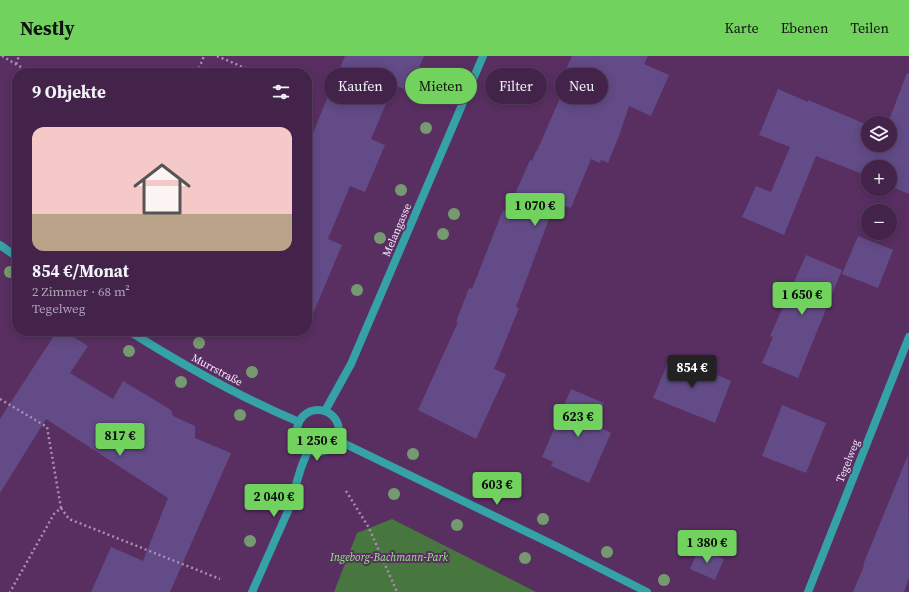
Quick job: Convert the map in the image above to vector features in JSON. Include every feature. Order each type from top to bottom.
[{"type":"street","name":"Melangasse","points":[[325,411],[351,364],[484,56]]},
{"type":"street","points":[[0,245],[12,253]]},
{"type":"street","name":"Murrstraße","points":[[137,336],[174,359],[242,396],[299,422]]},
{"type":"street","name":"Tegelweg","points":[[808,592],[909,338]]},
{"type":"street","points":[[313,410],[325,411],[331,414],[339,426],[337,440],[328,450],[314,452],[308,450],[299,440],[297,434],[299,422],[307,413],[313,410]]},
{"type":"street","points":[[337,440],[647,592]]},
{"type":"street","points":[[252,592],[288,512],[308,450]]},
{"type":"path","points":[[2,56],[22,68]]},
{"type":"path","points":[[16,64],[19,56]]},
{"type":"path","points":[[199,68],[204,56]]},
{"type":"path","points":[[217,56],[245,68]]},
{"type":"path","points":[[0,399],[47,427],[60,508],[69,518],[220,579]]},
{"type":"path","points":[[346,491],[369,528],[396,592]]},
{"type":"path","points":[[10,592],[54,514],[60,508]]},
{"type":"green space","name":"Ingeborg-Bachmann-Park","points":[[392,519],[536,592],[334,592],[357,533]]},
{"type":"building","points":[[345,56],[424,56],[419,68],[405,68],[405,89],[397,86],[397,68],[340,68]]},
{"type":"building","points":[[572,56],[648,56],[644,64],[669,75],[651,116],[629,106],[608,163],[601,160],[600,163],[591,159],[571,208],[555,203],[516,307],[519,308],[494,369],[506,374],[476,439],[418,410],[458,322],[456,322],[469,288],[472,289],[503,210],[507,212],[530,160],[532,161],[537,151],[557,104],[608,104],[608,68],[566,68]]},
{"type":"building","points":[[907,73],[909,73],[909,194],[897,189],[897,160],[861,160],[861,173],[816,156],[784,235],[742,217],[756,186],[771,192],[790,147],[759,135],[778,89],[861,122],[861,152],[897,152],[897,116],[891,116]]},
{"type":"building","points":[[325,104],[386,104],[371,139],[385,145],[365,192],[350,186],[328,239],[342,245],[312,316],[312,135]]},
{"type":"building","points":[[858,236],[861,237],[861,240],[868,240],[893,250],[878,288],[842,274]]},
{"type":"building","points":[[806,255],[842,270],[798,378],[762,363],[773,337],[770,336]]},
{"type":"building","points":[[54,336],[72,336],[88,346],[70,373],[113,399],[123,381],[171,410],[173,416],[195,426],[195,438],[231,453],[170,592],[91,592],[111,547],[143,561],[168,498],[46,419],[0,493],[0,419]]},
{"type":"building","points":[[671,355],[731,381],[715,423],[653,398]]},
{"type":"building","points":[[571,389],[604,403],[593,424],[611,433],[589,483],[551,466],[553,462],[542,457]]},
{"type":"building","points":[[782,405],[826,423],[806,473],[762,456]]},
{"type":"building","points":[[908,455],[909,578],[904,592],[853,592],[864,566],[863,565]]},
{"type":"building","points":[[699,548],[724,559],[715,580],[690,569]]}]
